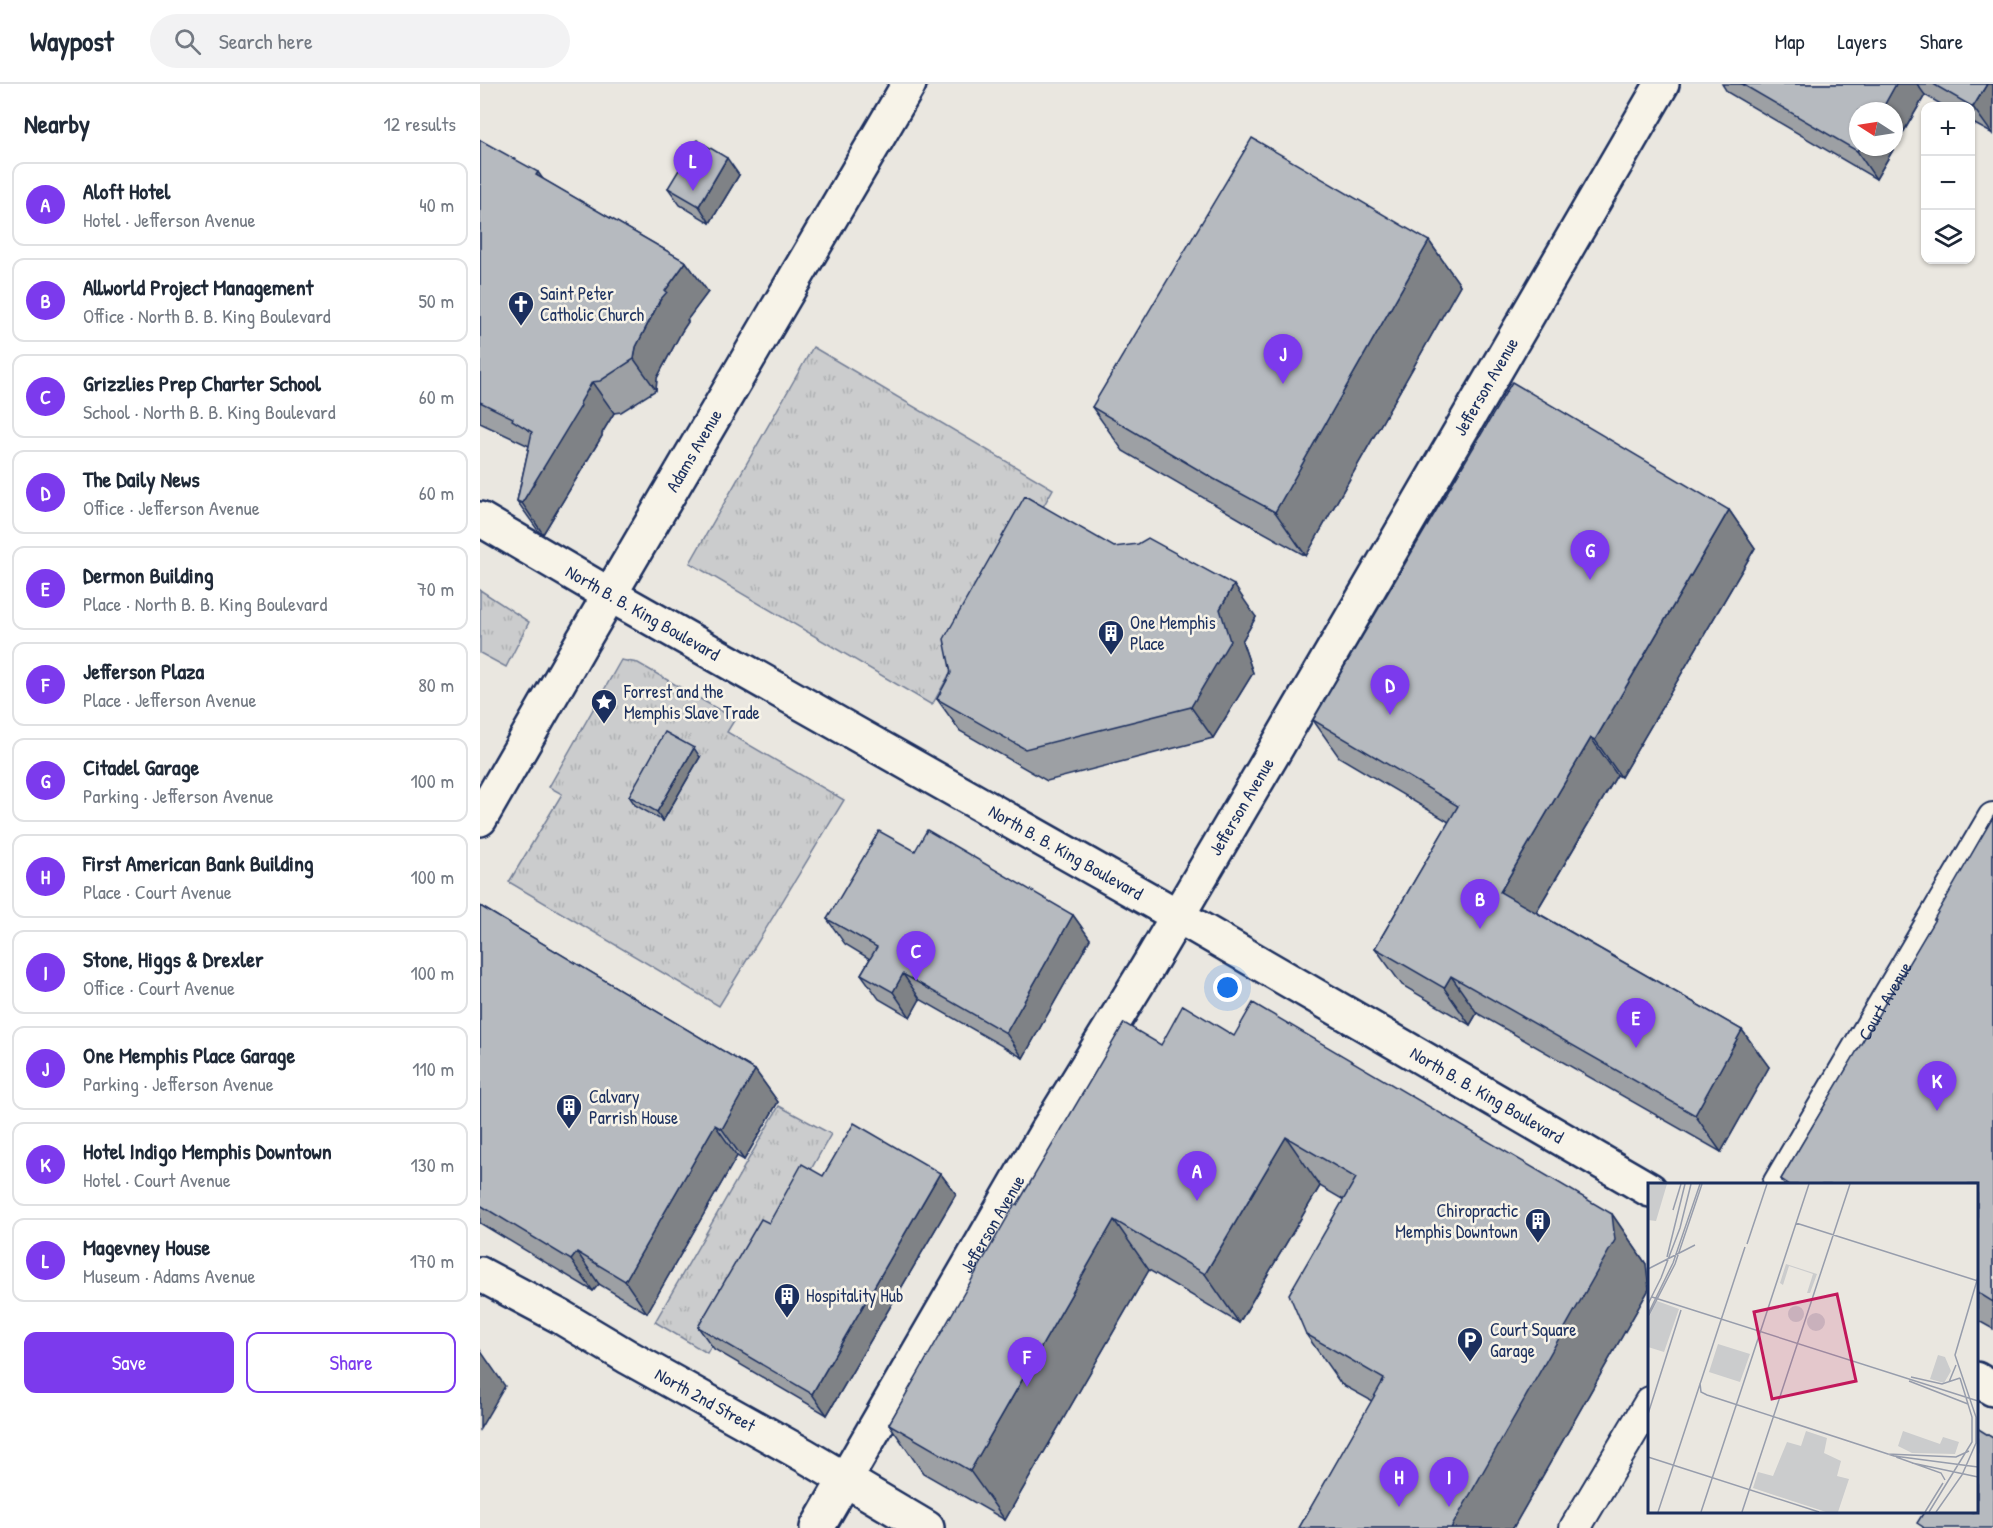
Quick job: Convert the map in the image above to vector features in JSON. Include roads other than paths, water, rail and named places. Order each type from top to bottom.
[{"type":"main road","name":"Adams Avenue","points":[[480,819],[909,84]]},
{"type":"main road","name":"Jefferson Avenue","points":[[817,1528],[1045,1134],[1178,916],[1662,84]]},
{"type":"main road","name":"North B. B. King Boulevard","points":[[480,519],[1178,916],[1648,1189]]},
{"type":"main road","name":"North 2nd Street","points":[[480,1274],[561,1317],[927,1528]]},
{"type":"main road","points":[[1978,1380],[1993,1389]]},
{"type":"street","name":"Court Avenue","points":[[1779,1183],[1993,818]]},
{"type":"street","points":[[1575,1528],[1648,1405]]},
{"type":"place","name":"Magevney House","points":[[693,191]]},
{"type":"place","name":"Saint Peter Catholic Church","points":[[521,327]]},
{"type":"place","name":"One Memphis Place Garage","points":[[1283,384]]},
{"type":"place","name":"Citadel Garage","points":[[1590,580]]},
{"type":"place","name":"One Memphis Place","points":[[1111,656]]},
{"type":"place","name":"The Daily News","points":[[1390,715]]},
{"type":"place","name":"Forrest and the Memphis Slave Trade","points":[[604,725]]},
{"type":"place","name":"Allworld Project Management","points":[[1480,929]]},
{"type":"place","name":"Grizzlies Prep Charter School","points":[[916,981]]},
{"type":"place","name":"Dermon Building","points":[[1636,1048]]},
{"type":"place","name":"Hotel Indigo Memphis Downtown","points":[[1937,1111]]},
{"type":"place","name":"Calvary Parrish House","points":[[569,1130]]},
{"type":"place","name":"Aloft Hotel","points":[[1197,1201]]},
{"type":"place","name":"Chiropractic Memphis Downtown","points":[[1538,1244]]},
{"type":"place","name":"Hospitality Hub","points":[[787,1319]]},
{"type":"place","name":"Court Square Garage","points":[[1470,1363]]},
{"type":"place","name":"Jefferson Plaza","points":[[1027,1387]]},
{"type":"place","name":"First American Bank Building","points":[[1399,1507]]},
{"type":"place","name":"Stone, Higgs & Drexler","points":[[1449,1507]]}]
